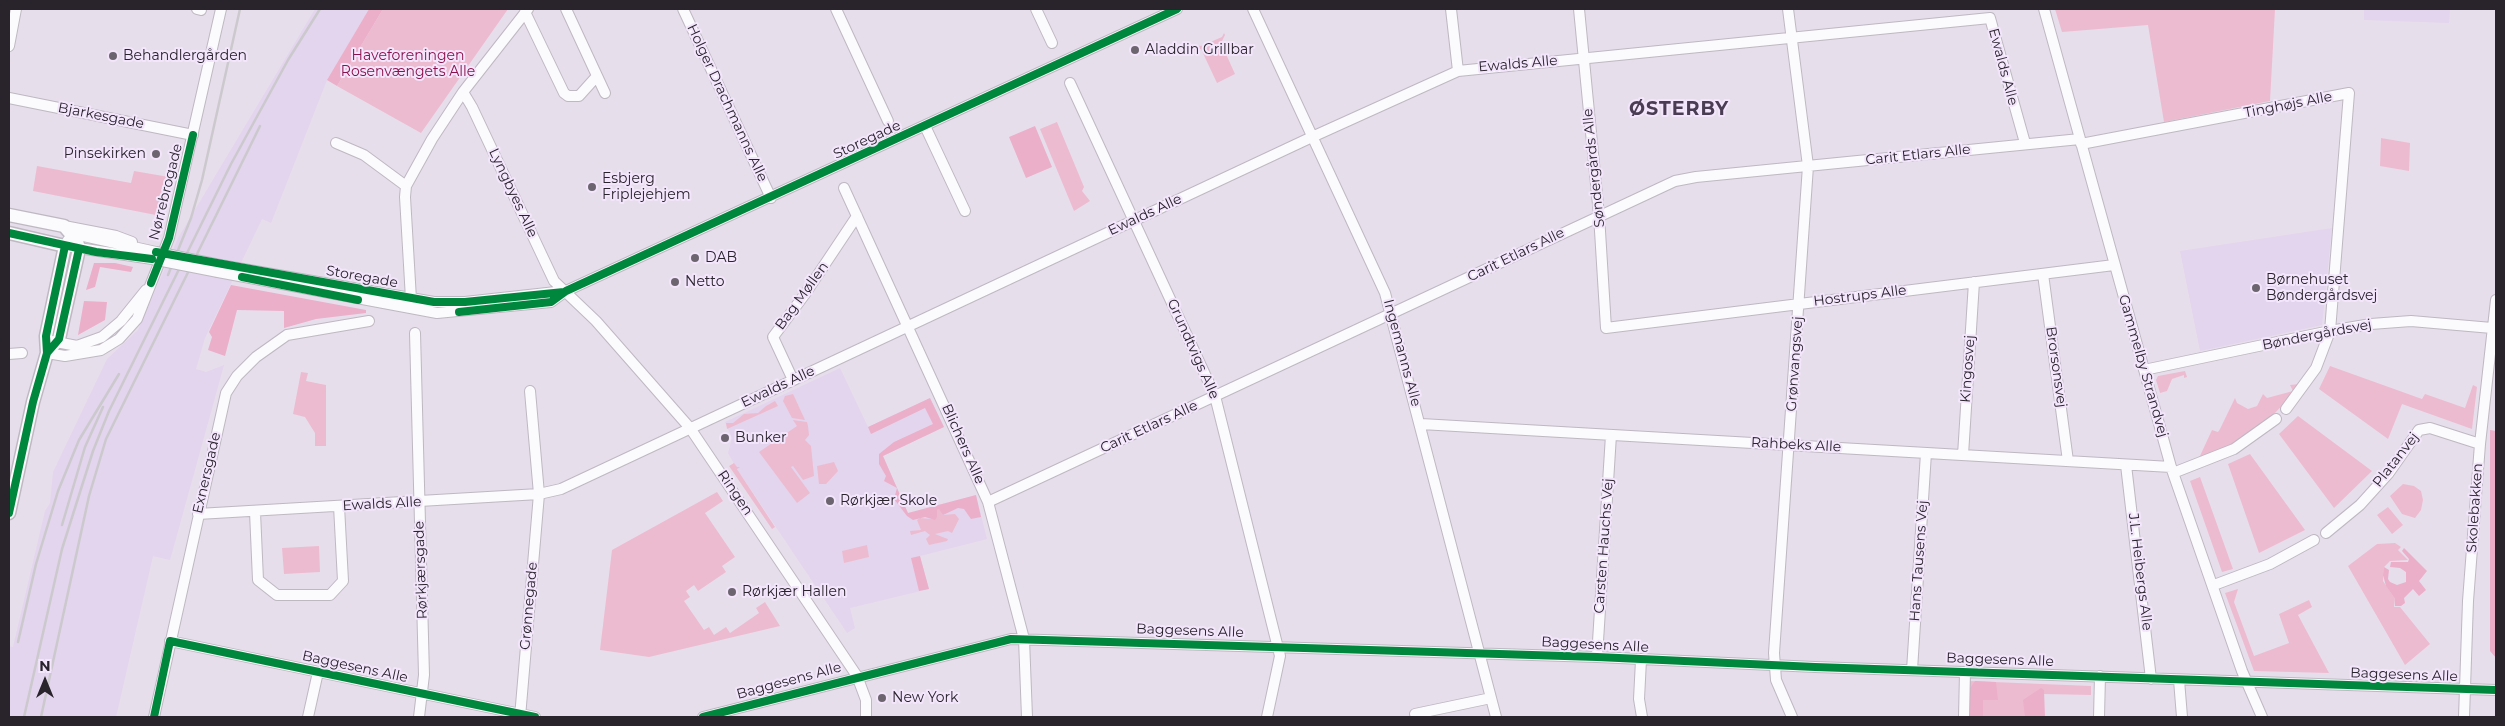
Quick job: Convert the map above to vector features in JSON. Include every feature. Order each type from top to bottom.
[{"type":"main road","points":[[9,210],[58,225],[74,236],[79,248],[62,325],[50,345]]},
{"type":"main road","points":[[9,215],[58,225]]},
{"type":"main road","points":[[9,233],[66,246],[50,345],[33,402],[9,512]]},
{"type":"street","points":[[9,46],[16,9]]},
{"type":"street","name":"Nørrebrogade","points":[[50,345],[65,356],[93,352],[110,345],[130,329],[137,319],[169,238],[221,9]]},
{"type":"street","points":[[566,9],[605,93]]},
{"type":"street","name":"Holger Drachmanns Alle","points":[[683,9],[771,198]]},
{"type":"street","points":[[836,9],[888,120]]},
{"type":"street","points":[[1036,9],[1052,43]]},
{"type":"street","name":"Storegade","points":[[74,236],[154,255],[437,313],[551,302],[566,291],[1177,9]]},
{"type":"street","name":"Ingemanns Alle","points":[[1253,9],[1385,293],[1392,313],[1496,717]]},
{"type":"street","points":[[1451,9],[1458,71]]},
{"type":"street","name":"Søndergårds Alle","points":[[1579,9],[1600,215],[1606,328]]},
{"type":"street","name":"Grønvangsvej","points":[[1788,9],[1808,166],[1774,664],[1776,680],[1792,717]]},
{"type":"street","name":"Gammelby Strandvej","points":[[2044,9],[2172,470],[2262,717]]},
{"type":"street","points":[[411,299],[406,186],[432,139],[463,92],[526,10],[564,93],[568,96],[579,96],[597,76]]},
{"type":"street","name":"Ewalds Alle","points":[[198,514],[538,494],[561,489],[1312,137],[1458,71],[1990,18],[2025,143]]},
{"type":"street","name":"Grundtvigs Alle","points":[[1070,83],[1215,396],[1280,656],[1267,717]]},
{"type":"street","name":"Lyngbyes Alle","points":[[463,92],[472,107],[554,281],[566,291]]},
{"type":"street","name":"Tinghøjs Alle","points":[[2080,142],[2349,93],[2330,331]]},
{"type":"street","name":"Bjarkesgade","points":[[9,98],[193,135]]},
{"type":"street","points":[[926,126],[965,210]]},
{"type":"street","points":[[336,142],[364,155],[406,186]]},
{"type":"street","name":"Carit Etlars Alle","points":[[988,502],[1675,181],[1696,177],[2025,143],[2080,142]]},
{"type":"street","name":"Blichers Alle","points":[[844,188],[909,325],[988,502],[1024,639],[1026,717]]},
{"type":"street","name":"Bag Møllen","points":[[793,380],[773,337],[805,294],[857,216]]},
{"type":"street","name":"Storegade","points":[[58,225],[116,236],[154,255]]},
{"type":"street","points":[[66,246],[68,240],[74,236]]},
{"type":"street","name":"Storegade","points":[[66,246],[154,255]]},
{"type":"street","name":"Hostrups Alle","points":[[1606,328],[2114,265]]},
{"type":"street","name":"Storegade","points":[[219,268],[411,299],[448,303],[566,291]]},
{"type":"street","name":"Brorsonsvej","points":[[2043,274],[2068,461]]},
{"type":"street","name":"Kingosvej","points":[[1963,455],[1974,282]]},
{"type":"street","name":"Ringen","points":[[566,291],[596,321],[690,428],[857,676],[866,700],[866,717]]},
{"type":"street","name":"Skolebakken","points":[[2464,717],[2468,601],[2480,444],[2496,300]]},
{"type":"street","name":"Exnersgade","points":[[154,717],[226,393],[237,376],[256,357],[288,335],[369,321]]},
{"type":"street","name":"Bøndergårdsvej","points":[[2144,370],[2371,324],[2411,322],[2492,328]]},
{"type":"street","points":[[2286,409],[2316,368],[2330,331]]},
{"type":"street","name":"Rørkjærsgade","points":[[415,333],[424,675],[419,717]]},
{"type":"street","points":[[9,354],[22,353]]},
{"type":"street","name":"Grønnegade","points":[[520,716],[538,494],[530,391]]},
{"type":"street","points":[[2172,470],[2234,449],[2276,419]]},
{"type":"street","name":"Rahbeks Alle","points":[[1421,424],[2126,464],[2172,470]]},
{"type":"street","name":"Platanvej","points":[[2326,533],[2360,504],[2388,474],[2419,430],[2430,428],[2480,444]]},
{"type":"street","name":"Carsten Hauchs Vej","points":[[1596,656],[1611,435]]},
{"type":"street","name":"Hans Tausens Vej","points":[[1912,670],[1926,453]]},
{"type":"street","name":"J.L. Heibergs Alle","points":[[2126,464],[2151,679]]},
{"type":"street","points":[[255,512],[258,580],[277,595],[330,595],[343,581],[339,506]]},
{"type":"street","points":[[2214,585],[2270,564],[2314,540]]},
{"type":"street","name":"Baggesens Alle","points":[[702,717],[857,676],[1011,639],[1596,656],[1640,660],[1669,659],[2151,679],[2496,690]]},
{"type":"street","name":"Baggesens Alle","points":[[170,641],[520,716],[535,717]]},
{"type":"street","points":[[1640,660],[1639,699],[1642,717]]},
{"type":"street","points":[[308,717],[318,672]]},
{"type":"street","points":[[1964,717],[1965,672]]},
{"type":"street","points":[[2100,676],[2100,717]]},
{"type":"street","points":[[2179,680],[2182,717]]},
{"type":"street","points":[[1415,714],[1491,698]]},
{"type":"shaded area","points":[[315,9],[369,9],[327,80],[271,223],[262,219],[205,338],[196,369],[206,372],[224,365],[170,560],[153,556],[116,717],[9,717],[9,646],[13,647],[45,511],[50,503],[53,472],[107,359],[138,330],[178,238]]},
{"type":"shaded area","points":[[369,9],[383,9],[337,86],[327,80]]},
{"type":"shaded area","points":[[2364,9],[2450,9],[2449,23],[2364,20]]},
{"type":"shaded area","points":[[1035,126],[1052,167],[1026,178],[1009,137]]},
{"type":"shaded area","name":"Børnehuset Bøndergårdsvej","points":[[2332,228],[2322,325],[2200,351],[2180,251]]},
{"type":"shaded area","points":[[94,263],[115,263],[133,267],[131,272],[100,267],[95,287],[86,290]]},
{"type":"shaded area","points":[[231,285],[366,310],[366,313],[316,319],[284,328],[284,311],[237,310],[225,356],[208,350],[212,337],[209,332]]},
{"type":"shaded area","points":[[84,301],[107,302],[105,320],[78,335]]},
{"type":"shaded area","name":"Rørkjær Skole","points":[[840,368],[868,427],[930,398],[944,427],[883,456],[908,513],[976,495],[987,539],[920,556],[929,589],[850,608],[855,628],[847,633],[737,469],[728,453],[732,438],[725,422]]},
{"type":"shaded area","points":[[930,398],[944,427],[883,456],[908,513],[976,495],[981,517],[971,519],[964,509],[958,508],[943,515],[939,509],[937,510],[935,520],[925,517],[913,520],[907,516],[894,499],[897,488],[884,481],[886,476],[879,464],[879,454],[894,442],[933,424],[925,408],[871,434],[868,427]]},
{"type":"shaded area","points":[[2490,430],[2496,431],[2496,658],[2490,651]]},
{"type":"shaded area","points":[[2404,548],[2427,571],[2419,581],[2426,590],[2419,596],[2413,589],[2404,598],[2405,603],[2401,606],[2395,606],[2395,599],[2386,586],[2383,575],[2384,567],[2389,570],[2388,579],[2390,582],[2397,585],[2406,582],[2406,572],[2400,568],[2390,567],[2391,562],[2408,562],[2409,559],[2402,551]]},
{"type":"shaded area","points":[[920,556],[929,589],[919,591],[911,558]]},
{"type":"shaded area","points":[[1975,681],[1996,682],[1998,700],[1983,700],[1983,717],[1968,717],[1969,690]]},
{"type":"shaded area","points":[[2041,688],[2044,690],[2045,717],[2025,717],[2023,700]]},
{"type":"green space","name":"Haveforeningen Rosenvængets Alle","points":[[383,9],[508,9],[421,133],[337,86]]},
{"type":"green space","points":[[2055,9],[2275,9],[2270,101],[2164,122],[2148,25],[2062,32]]},
{"type":"green space","points":[[1224,33],[1225,35],[1221,43],[1235,74],[1217,83],[1201,49],[1195,51],[1193,48],[1196,45],[1201,46],[1222,37]]},
{"type":"green space","points":[[1057,122],[1084,187],[1082,191],[1090,201],[1074,211],[1040,129]]},
{"type":"green space","points":[[2381,138],[2410,143],[2409,171],[2380,166]]},
{"type":"green space","points":[[37,166],[131,183],[134,171],[169,177],[161,216],[33,191]]},
{"type":"green space","points":[[2330,366],[2422,399],[2425,394],[2465,408],[2473,385],[2477,387],[2472,429],[2402,404],[2388,439],[2319,389]]},
{"type":"green space","points":[[2185,371],[2187,377],[2184,378],[2184,375],[2172,379],[2167,391],[2160,393],[2156,380],[2158,376]]},
{"type":"green space","points":[[301,372],[308,373],[306,381],[326,385],[326,446],[315,446],[315,433],[305,417],[293,414]]},
{"type":"green space","points":[[2299,384],[2294,393],[2274,414],[2251,433],[2227,447],[2199,458],[2212,430],[2218,432],[2235,398],[2237,403],[2248,409],[2257,406],[2263,394],[2267,398],[2293,391],[2290,385]]},
{"type":"green space","points":[[793,394],[805,420],[792,418],[783,401],[785,396]]},
{"type":"green space","points":[[775,401],[778,406],[727,429],[726,423],[733,423],[744,414],[758,413]]},
{"type":"green space","points":[[2298,416],[2372,471],[2334,508],[2279,434]]},
{"type":"green space","points":[[793,420],[807,422],[809,435],[805,440],[811,446],[814,476],[803,480],[793,466],[791,467],[810,493],[797,503],[759,452],[797,426]]},
{"type":"green space","points":[[2250,454],[2305,530],[2259,553],[2228,464]]},
{"type":"green space","points":[[834,462],[838,471],[826,484],[819,484],[817,466]]},
{"type":"green space","points":[[734,463],[737,467],[740,467],[737,469],[775,527],[772,529],[729,466]]},
{"type":"green space","points":[[2200,477],[2233,569],[2222,572],[2190,481]]},
{"type":"green space","points":[[2403,484],[2414,486],[2421,491],[2423,500],[2421,510],[2415,518],[2402,514],[2390,496]]},
{"type":"green space","points":[[717,492],[723,501],[705,513],[735,557],[722,566],[726,572],[698,591],[694,585],[686,591],[690,597],[684,601],[704,630],[709,627],[714,635],[726,627],[730,633],[759,613],[756,608],[765,602],[780,626],[649,657],[600,650],[612,550]]},
{"type":"green space","points":[[2388,507],[2403,525],[2392,534],[2377,515]]},
{"type":"green space","points":[[940,508],[943,515],[955,514],[959,519],[952,533],[948,531],[935,534],[948,539],[947,541],[929,545],[926,539],[930,535],[925,531],[911,535],[910,531],[921,530],[917,520],[920,518],[931,519],[937,517],[937,510]]},
{"type":"green space","points":[[2395,543],[2401,547],[2398,550],[2408,560],[2390,561],[2384,567],[2383,581],[2395,599],[2394,607],[2400,607],[2430,644],[2405,665],[2348,566],[2377,544]]},
{"type":"green space","points":[[867,545],[869,557],[844,563],[842,551]]},
{"type":"green space","points":[[319,546],[320,572],[284,574],[282,548]]},
{"type":"green space","points":[[2238,589],[2234,602],[2254,656],[2289,643],[2279,614],[2309,600],[2312,607],[2298,615],[2329,673],[2254,671],[2225,593]]},
{"type":"green space","points":[[1969,681],[2091,686],[2091,695],[2043,694],[2043,717],[1968,717]]},
{"type":"railway","points":[[168,275],[191,218],[202,180],[240,9]]},
{"type":"railway","points":[[24,717],[62,549],[93,451],[109,411],[231,164],[288,60],[320,9]]},
{"type":"railway","points":[[41,717],[89,496],[106,439],[260,126]]},
{"type":"railway","points":[[18,642],[36,564],[58,491],[79,440],[119,374]]},
{"type":"railway","points":[[62,525],[85,447],[103,407]]},
{"type":"cycle path","points":[[459,312],[551,302],[566,291],[1177,9]]},
{"type":"cycle path","points":[[151,283],[169,238],[193,135]]},
{"type":"cycle path","points":[[9,233],[96,252],[152,259]]},
{"type":"cycle path","points":[[9,513],[33,402],[47,353],[46,336],[65,246]]},
{"type":"cycle path","points":[[47,353],[59,339],[79,249]]},
{"type":"cycle path","points":[[156,252],[434,302],[465,302],[564,292]]},
{"type":"cycle path","points":[[242,277],[358,300]]},
{"type":"cycle path","points":[[703,717],[1011,639],[1597,657],[1815,667],[2496,690]]},
{"type":"cycle path","points":[[154,717],[170,641],[535,717]]},
{"type":"place","name":"Aladdin Grillbar","points":[[1135,50]]},
{"type":"place","name":"Behandlergården","points":[[113,56]]},
{"type":"place","name":"Pinsekirken","points":[[156,154]]},
{"type":"place","name":"Esbjerg Friplejehjem","points":[[592,187]]},
{"type":"place","name":"DAB","points":[[695,258]]},
{"type":"place","name":"Netto","points":[[675,282]]},
{"type":"place","name":"Børnehuset Bøndergårdsvej","points":[[2256,288]]},
{"type":"place","name":"Bunker","points":[[725,438]]},
{"type":"place","name":"Rørkjær Skole","points":[[830,501]]},
{"type":"place","name":"Rørkjær Hallen","points":[[732,592]]},
{"type":"place","name":"New York","points":[[882,698]]},
{"type":"district","name":"ØSTERBY","points":[[1679,109]]}]
